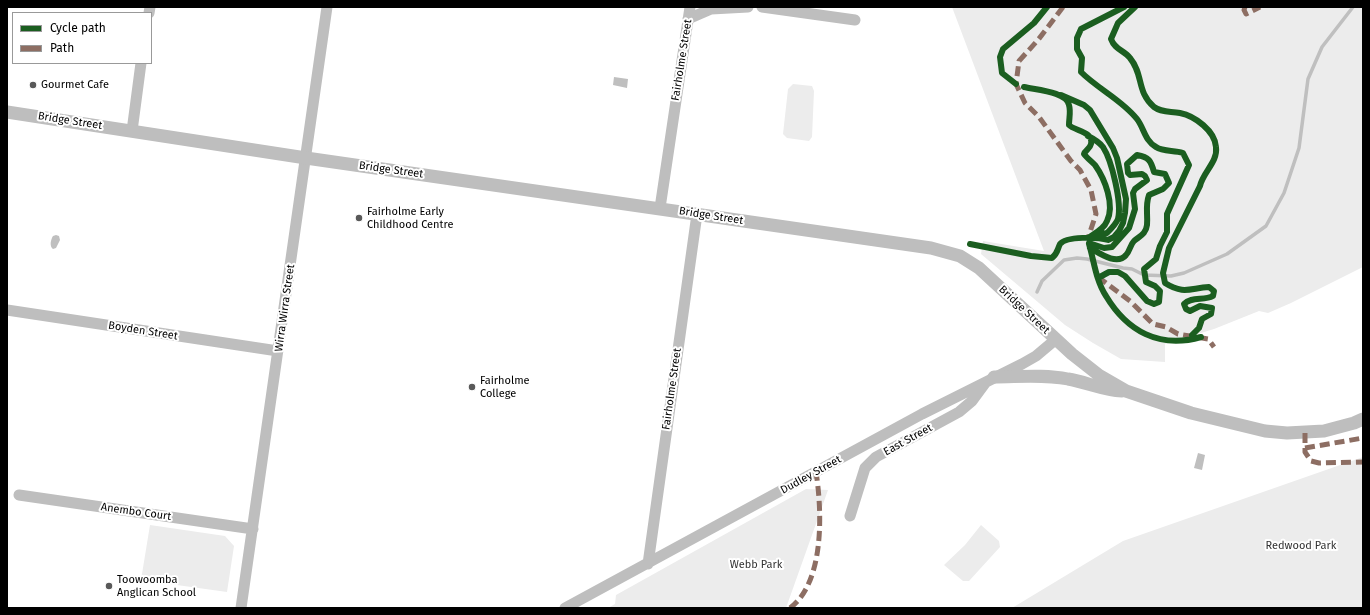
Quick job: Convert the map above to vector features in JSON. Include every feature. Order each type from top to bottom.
[{"type":"street","name":"Wirra Wirra Street","points":[[241,608],[327,7]]},
{"type":"street","name":"Fairholme Street","points":[[660,208],[690,7]]},
{"type":"street","points":[[688,19],[711,9],[748,7]]},
{"type":"street","points":[[762,7],[855,20]]},
{"type":"street","points":[[132,131],[142,64]]},
{"type":"street","name":"Bridge Street","points":[[7,112],[306,158],[660,208],[931,248],[949,252],[960,256],[979,268],[1055,340],[1100,376],[1126,391],[1191,413],[1265,431],[1287,433],[1318,432],[1354,423],[1363,418]]},
{"type":"street","name":"Fairholme Street","points":[[648,564],[697,214]]},
{"type":"street","name":"Boyden Street","points":[[7,310],[278,351]]},
{"type":"street","name":"Dudley Street","points":[[565,608],[922,414],[1036,356],[1055,340]]},
{"type":"street","points":[[991,379],[1052,376],[1109,390],[1126,391]]},
{"type":"street","name":"East Street","points":[[850,516],[865,468],[876,457],[959,412],[972,401],[991,379]]},
{"type":"street","name":"Anembo Court","points":[[19,495],[253,530]]},
{"type":"green space","points":[[952,7],[1363,7],[1363,267],[1268,313],[1259,311],[1214,329],[1165,344],[1165,362],[1121,359],[1093,343],[1065,325],[981,254],[983,241],[1044,251]]},
{"type":"green space","points":[[793,84],[812,86],[814,91],[812,137],[809,141],[787,138],[783,134],[788,89]]},
{"type":"green space","name":"Redwood Park","points":[[1363,457],[1363,608],[1012,608],[1123,541]]},
{"type":"green space","name":"Webb Park","points":[[806,489],[828,490],[786,608],[608,608],[615,604],[616,595]]},
{"type":"green space","points":[[150,525],[225,536],[234,546],[227,592],[141,580]]},
{"type":"green space","points":[[981,525],[999,541],[1000,547],[969,581],[963,581],[944,565],[965,545]]},
{"type":"shaded area","points":[[614,77],[628,79],[627,88],[613,85]]},
{"type":"shaded area","points":[[53,236],[59,236],[60,240],[56,248],[53,249],[51,246],[51,241]]},
{"type":"shaded area","points":[[1198,453],[1205,455],[1202,470],[1194,468]]},
{"type":"waterway","points":[[1037,292],[1042,281],[1064,260],[1077,258],[1087,259],[1132,269],[1144,275],[1171,276],[1184,273],[1227,254],[1266,226],[1284,193],[1299,148],[1308,79],[1322,47],[1353,7]]},
{"type":"marked path","points":[[1063,7],[1038,40],[1019,61],[1016,84],[1025,103],[1039,117],[1071,161],[1080,170],[1091,190],[1096,214],[1088,238]]},
{"type":"marked path","points":[[1245,7],[1244,10],[1246,14],[1260,7]]},
{"type":"marked path","points":[[1098,277],[1130,301],[1153,324],[1166,327],[1178,334],[1208,339],[1214,347]]},
{"type":"marked path","points":[[1305,433],[1305,452],[1311,461],[1319,463],[1363,462]]},
{"type":"marked path","points":[[1305,448],[1363,438]]},
{"type":"marked path","points":[[790,608],[801,596],[810,581],[815,564],[820,525],[816,472]]},
{"type":"cycle path","points":[[1016,84],[1002,73],[1000,57],[1003,49],[1034,23],[1047,7]]},
{"type":"cycle path","points":[[1098,278],[1109,272],[1118,272],[1125,276],[1147,301],[1154,304],[1159,302],[1160,291],[1155,286],[1146,282],[1144,269],[1156,259],[1160,246],[1167,232],[1167,214],[1189,165],[1183,153],[1162,150],[1152,144],[1131,112],[1081,72],[1082,58],[1077,49],[1077,38],[1081,29],[1124,7]]},
{"type":"cycle path","points":[[1135,7],[1118,23],[1111,39],[1113,43],[1117,48],[1128,55],[1134,64],[1142,89],[1148,101],[1154,107],[1163,111],[1177,112],[1192,117],[1208,130],[1215,141],[1215,157],[1204,176],[1169,248],[1163,273],[1165,283],[1177,289],[1187,290],[1209,287],[1214,291],[1213,296],[1190,300],[1184,304],[1186,309],[1190,311],[1200,306],[1212,308],[1211,314],[1202,319],[1199,328],[1192,335]]},
{"type":"cycle path","points":[[1024,87],[1051,92],[1063,97],[1067,101],[1070,108],[1069,125],[1090,137],[1091,144],[1084,154],[1095,165],[1102,177],[1108,192],[1110,207],[1106,224],[1099,231],[1088,238]]},
{"type":"cycle path","points":[[970,244],[1031,256],[1052,258],[1063,241],[1075,238],[1097,238],[1108,240],[1114,237],[1119,231],[1123,223],[1126,199],[1117,158],[1113,148],[1090,110],[1084,105],[1061,95]]},
{"type":"cycle path","points":[[1088,136],[1100,144],[1106,153],[1113,172],[1119,203],[1118,219],[1116,223],[1107,233],[1098,235]]},
{"type":"cycle path","points":[[1089,243],[1104,248],[1112,247],[1129,228],[1135,209],[1133,193],[1135,189],[1147,180],[1142,174],[1130,175],[1128,173],[1127,164],[1137,155],[1147,158],[1152,165],[1154,172],[1165,174],[1169,183],[1163,189],[1149,195],[1145,231],[1134,241],[1126,255],[1122,258],[1108,258],[1090,248]]},
{"type":"cycle path","points":[[1089,244],[1098,277],[1106,296],[1114,308],[1134,328],[1158,339],[1171,341],[1201,337]]},
{"type":"place","name":"Gourmet Cafe","points":[[33,85]]},
{"type":"place","name":"Fairholme Early Childhood Centre","points":[[359,218]]},
{"type":"place","name":"Fairholme College","points":[[472,387]]},
{"type":"place","name":"Toowoomba Anglican School","points":[[109,586]]}]
